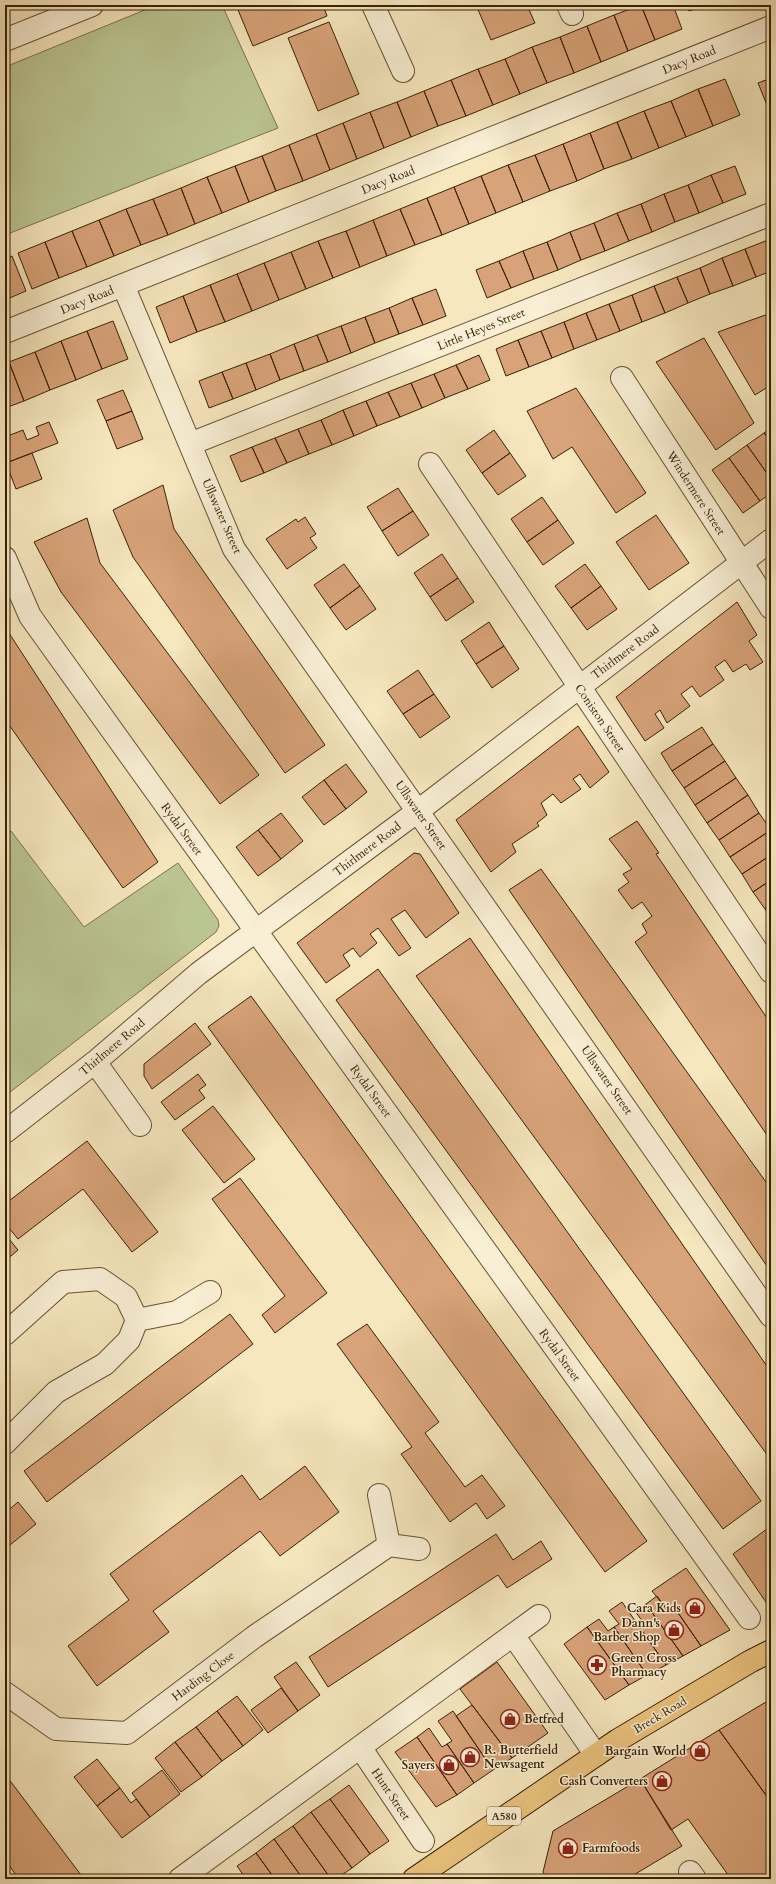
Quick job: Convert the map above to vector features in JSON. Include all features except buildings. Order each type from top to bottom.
[{"type":"main road","name":"Breck Road","points":[[414,1879],[596,1755],[751,1661],[771,1651]]},
{"type":"street","points":[[5,40],[92,5]]},
{"type":"street","points":[[373,5],[403,71]]},
{"type":"street","name":"Dacy Road","points":[[5,332],[771,27]]},
{"type":"street","name":"Little Heyes Street","points":[[190,444],[771,214]]},
{"type":"street","name":"Ullswater Street","points":[[123,285],[234,549],[771,1316]]},
{"type":"street","name":"Windermere Street","points":[[622,378],[741,564],[771,608]]},
{"type":"street","name":"Coniston Street","points":[[430,464],[771,972]]},
{"type":"street","name":"Thirlmere Road","points":[[5,1132],[95,1062],[199,973],[418,811],[771,540]]},
{"type":"street","name":"Rydal Street","points":[[5,558],[30,616],[749,1618]]},
{"type":"street","points":[[95,1062],[140,1125]]},
{"type":"street","points":[[5,1334],[63,1282],[100,1279],[126,1297],[137,1320],[129,1340],[105,1364],[56,1392],[5,1443]]},
{"type":"street","points":[[137,1320],[177,1312],[210,1292]]},
{"type":"street","points":[[378,1495],[389,1545],[419,1549]]},
{"type":"street","name":"Harding Close","points":[[5,1693],[56,1728],[127,1733],[254,1637],[389,1545]]},
{"type":"street","points":[[192,1875],[360,1747],[539,1616]]},
{"type":"street","points":[[513,1635],[596,1755]]},
{"type":"street","name":"Hunt Street","points":[[360,1747],[423,1841]]},
{"type":"green space","points":[[157,5],[222,5],[278,128],[5,235],[5,67]]},
{"type":"green space","points":[[11,831],[84,927],[178,863],[218,920],[219,926],[216,932],[5,1096],[5,836]]},
{"type":"place","name":"Cara Kids","points":[[695,1608]]},
{"type":"place","name":"Dann's Barber Shop","points":[[674,1630]]},
{"type":"place","name":"Green Cross Pharmacy","points":[[597,1665]]},
{"type":"place","name":"Betfred","points":[[510,1719]]},
{"type":"place","name":"Bargain World","points":[[700,1751]]},
{"type":"place","name":"R. Butterfield Newsagent","points":[[470,1757]]},
{"type":"place","name":"Sayers","points":[[449,1765]]},
{"type":"place","name":"Cash Converters","points":[[662,1781]]},
{"type":"place","name":"Farmfoods","points":[[568,1848]]}]
